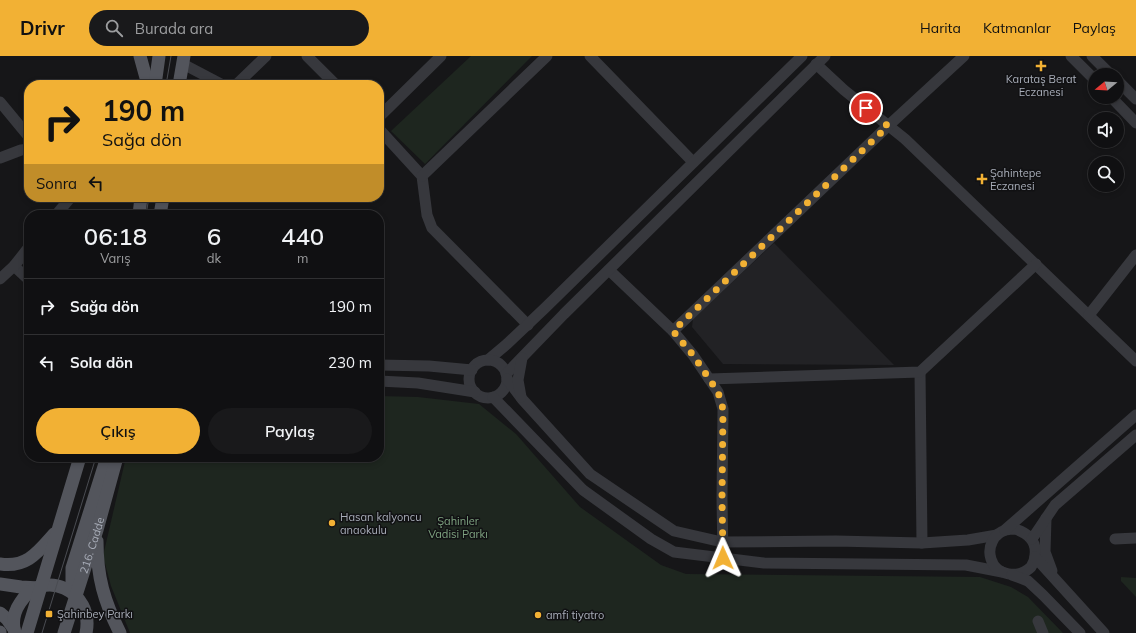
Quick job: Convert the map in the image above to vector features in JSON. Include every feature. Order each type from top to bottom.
[{"type":"main road","points":[[140,56],[147,80]]},
{"type":"main road","points":[[156,80],[159,56]]},
{"type":"main road","points":[[180,80],[184,60]]},
{"type":"main road","points":[[19,632],[48,560],[79,462]]},
{"type":"main road","points":[[19,632],[14,618],[17,608],[22,598],[30,591],[41,587],[50,576],[57,560],[88,462]]},
{"type":"main road","points":[[94,633],[87,627],[83,604],[72,588],[72,568],[105,462]]},
{"type":"main road","name":"216. Cadde","points":[[64,633],[97,530],[116,462]]},
{"type":"main road","points":[[0,564],[18,564],[33,557],[59,528]]},
{"type":"main road","points":[[97,530],[99,580],[109,612],[120,633]]},
{"type":"main road","points":[[0,584],[22,587],[54,585],[67,589],[78,597]]},
{"type":"main road","points":[[0,613],[19,632]]},
{"type":"street","points":[[241,80],[266,56]]},
{"type":"street","points":[[307,56],[331,80]]},
{"type":"street","points":[[384,112],[441,56]]},
{"type":"street","points":[[422,176],[547,56]]},
{"type":"street","points":[[590,56],[693,162]]},
{"type":"street","points":[[475,392],[470,384],[470,374],[472,370],[479,363],[488,360],[528,325],[802,56]]},
{"type":"street","points":[[384,382],[418,383],[475,392],[483,397],[493,397],[498,395],[504,388],[506,377],[522,358],[825,56]]},
{"type":"street","points":[[673,331],[888,126],[964,56]]},
{"type":"street","points":[[1071,56],[1088,73]]},
{"type":"street","points":[[1093,56],[1105,68]]},
{"type":"street","points":[[184,60],[214,80]]},
{"type":"street","points":[[816,64],[844,90],[905,139],[1089,314],[1136,361]]},
{"type":"street","points":[[1124,87],[1136,99]]},
{"type":"street","points":[[0,102],[24,131]]},
{"type":"street","points":[[1118,104],[1136,122]]},
{"type":"street","points":[[384,134],[422,176],[427,215],[432,228],[528,325]]},
{"type":"street","points":[[0,158],[24,150]]},
{"type":"street","points":[[60,210],[67,202]]},
{"type":"street","points":[[0,279],[14,266],[24,253]]},
{"type":"street","points":[[1089,314],[1136,254]]},
{"type":"street","points":[[710,379],[920,372],[1036,264]]},
{"type":"street","points":[[14,266],[24,275]]},
{"type":"street","points":[[609,270],[673,331],[693,355],[718,392],[723,409],[723,558]]},
{"type":"street","points":[[522,358],[518,380],[522,399]]},
{"type":"street","points":[[488,360],[501,366],[506,377],[522,399],[590,474],[674,531],[722,542],[922,542],[968,540],[1015,529],[1024,532],[1032,538],[1035,547],[1035,557],[1032,566],[1023,573],[1007,573],[966,565],[764,563],[674,552],[651,539],[583,490],[493,397]]},
{"type":"street","points":[[384,365],[429,366],[472,370]]},
{"type":"street","points":[[920,372],[922,542]]},
{"type":"street","points":[[1080,633],[1028,581],[995,567],[991,559],[991,543],[1001,532],[1136,415]]},
{"type":"street","points":[[1032,538],[1055,505],[1136,436]]},
{"type":"street","points":[[1046,518],[1045,552],[1054,577]]},
{"type":"street","points":[[1115,539],[1136,538]]},
{"type":"street","points":[[1035,557],[1104,633]]},
{"type":"street","points":[[1038,621],[1043,633]]},
{"type":"shaded area","points":[[774,243],[894,365],[723,364],[692,327],[693,319]]},
{"type":"green space","points":[[471,56],[532,56],[425,164],[391,131]]},
{"type":"green space","name":"Şahinler Vadisi Parkı","points":[[384,396],[418,397],[479,404],[516,434],[580,507],[661,565],[686,574],[980,577],[1011,587],[1028,597],[1063,633],[130,633],[111,586],[103,556],[125,462],[384,462]]},
{"type":"green space","points":[[1121,577],[1136,578],[1136,597],[1121,581]]},
{"type":"tram line","points":[[167,80],[171,56]]},
{"type":"tram line","points":[[147,210],[148,202]]},
{"type":"tram line","points":[[42,633],[94,462]]},
{"type":"place","name":"Karataş Berat Eczanesi","points":[[1041,66]]},
{"type":"place","name":"Şahintepe Eczanesi","points":[[982,179]]},
{"type":"place","name":"Hasan kalyoncu anaokulu","points":[[332,523]]},
{"type":"place","name":"Şahinbey Parkı","points":[[49,614]]},
{"type":"place","name":"amfi tiyatro","points":[[538,615]]},
{"type":"route","points":[[723,558],[723,409],[718,392],[693,355],[673,331],[888,126],[866,108]]}]
